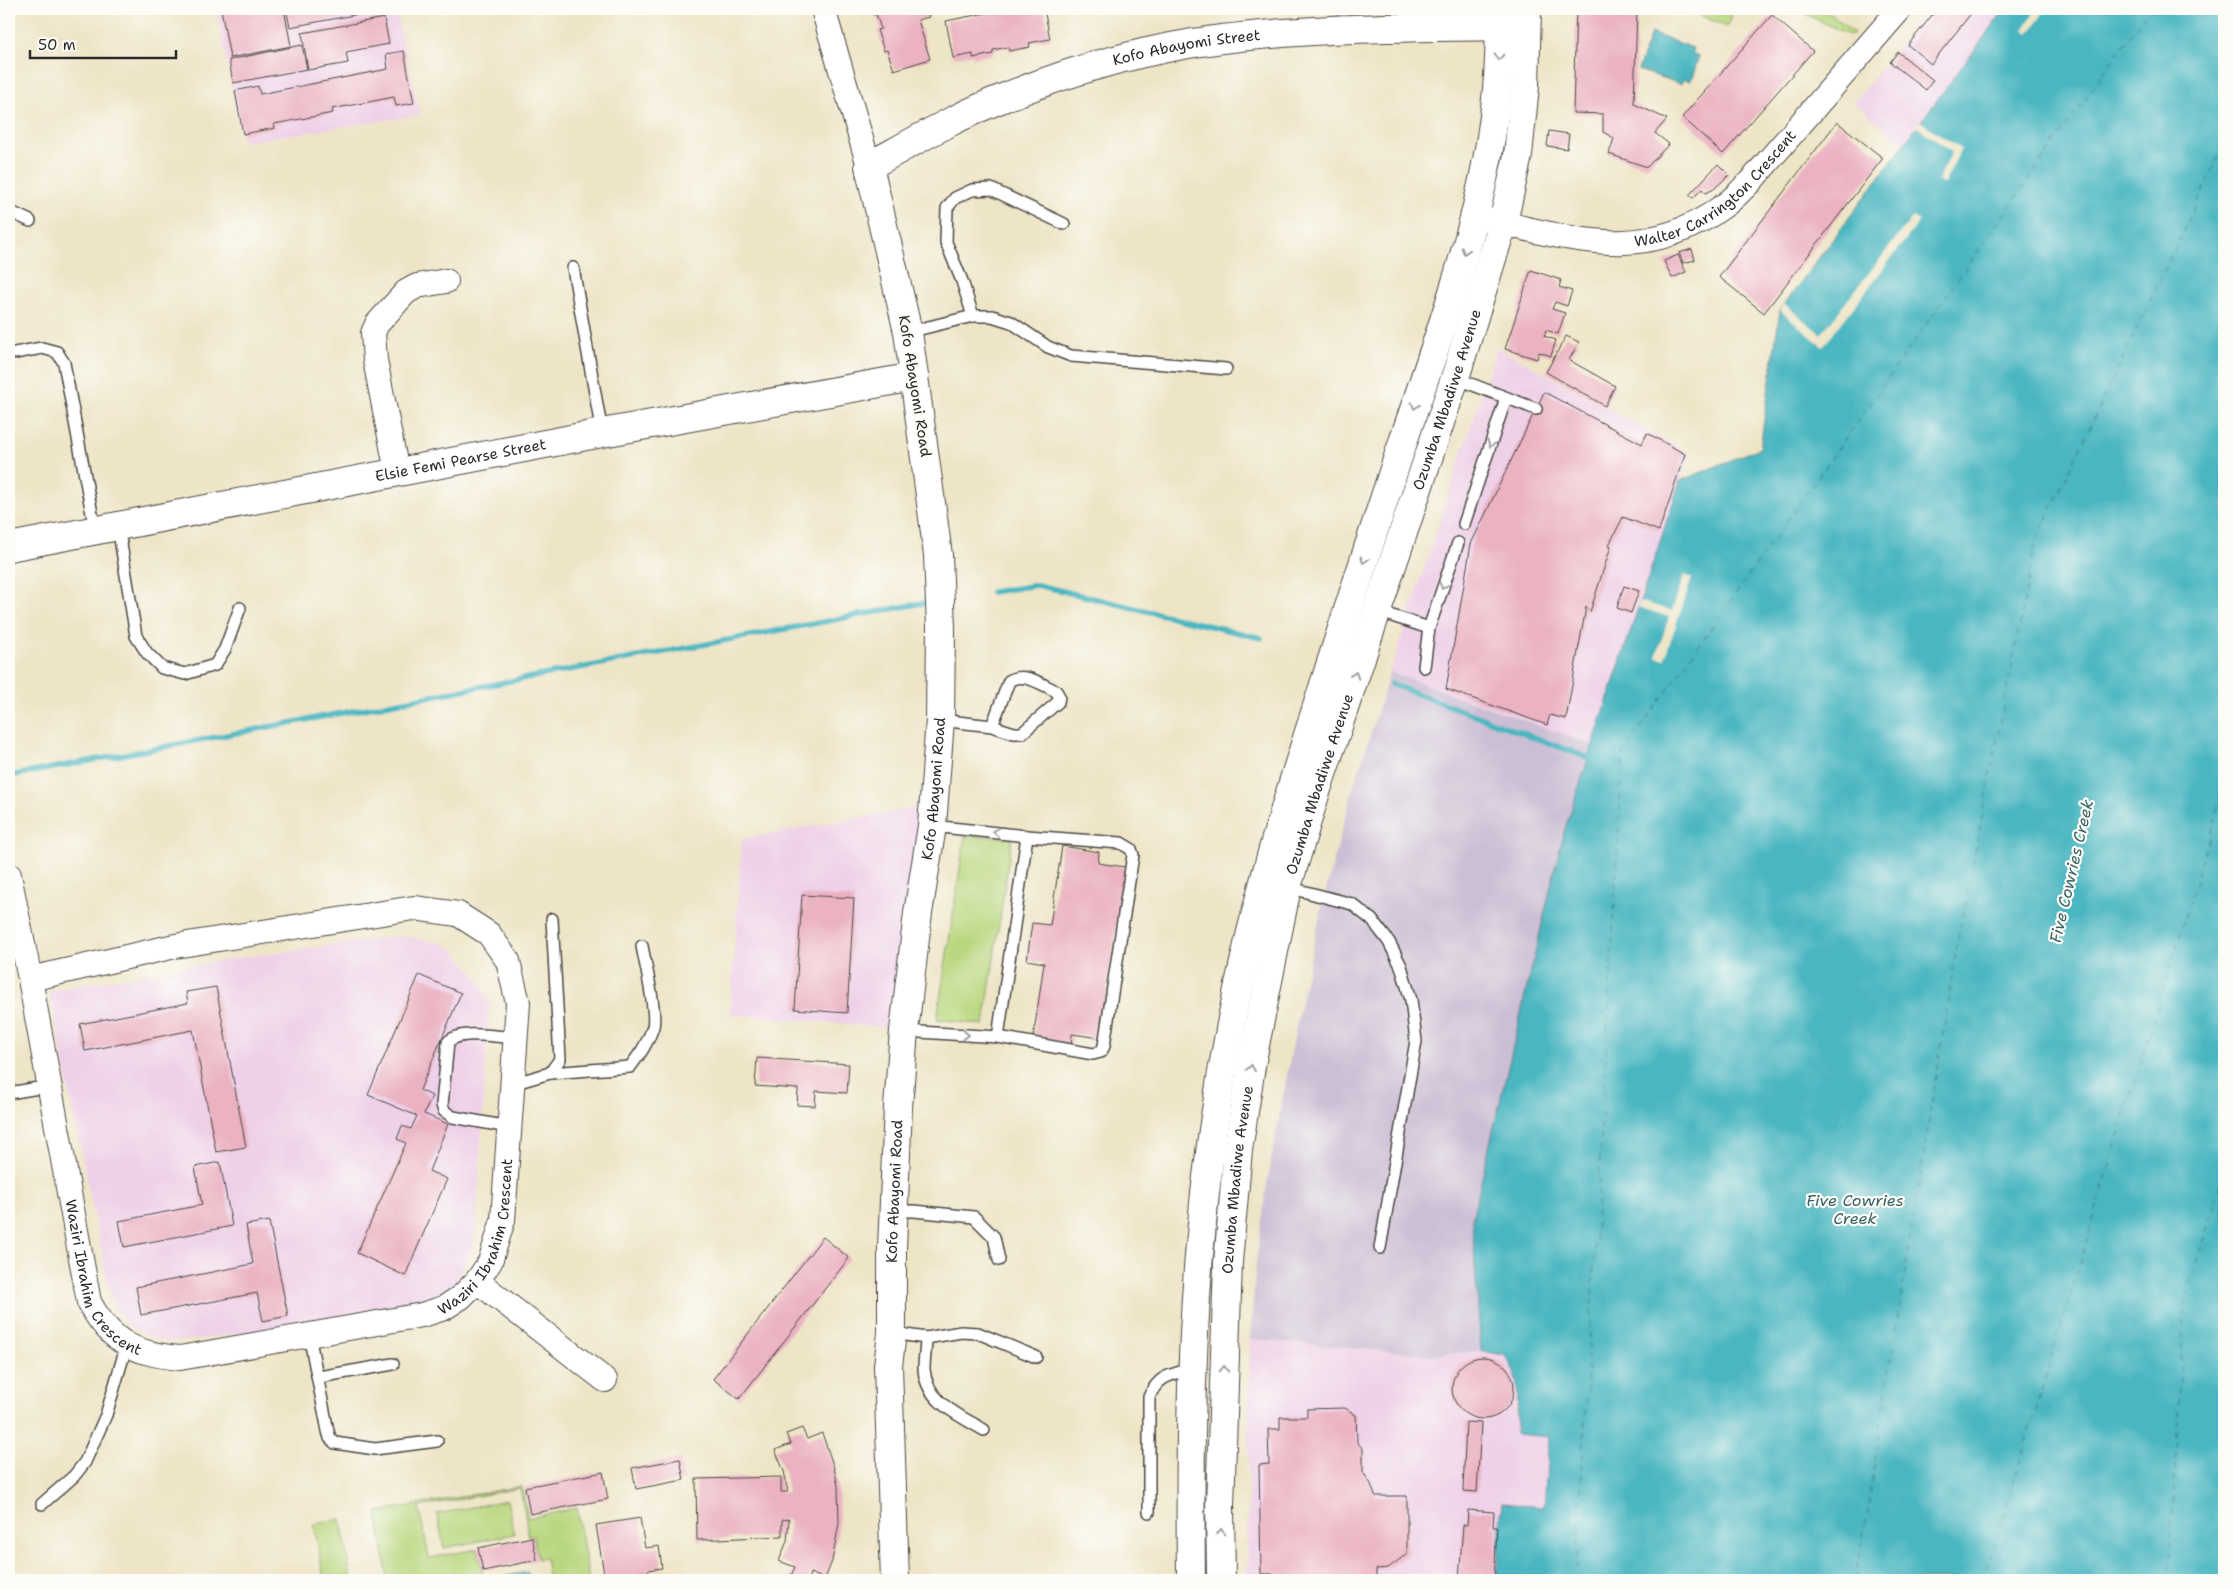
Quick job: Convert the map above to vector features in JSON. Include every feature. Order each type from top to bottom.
[{"type":"main road","name":"Kofo Abayomi Street","points":[[869,166],[931,132],[1003,98],[1105,63],[1221,39],[1500,18],[1527,18]]},
{"type":"main road","name":"Ozumba Mbadiwe Avenue","points":[[1192,1580],[1190,1490],[1193,1369],[1199,1257],[1209,1162],[1226,1054],[1251,929],[1275,843],[1340,635],[1447,312],[1475,217],[1491,147],[1499,84],[1500,18]]},
{"type":"main road","name":"Ozumba Mbadiwe Avenue","points":[[1221,1580],[1221,1488],[1228,1262],[1238,1150],[1252,1060],[1287,887],[1315,795],[1455,378],[1504,223],[1518,155],[1525,86],[1527,18]]},
{"type":"main road","name":"Kofo Abayomi Road","points":[[869,166],[908,332],[938,555],[942,628],[940,720],[932,826],[918,913],[904,1031],[898,1107],[892,1333],[888,1366],[895,1580]]},
{"type":"main road","name":"Elsie Femi Pearse Street","points":[[9,547],[602,433],[914,377]]},
{"type":"street","name":"Kofo Abayomi Road","points":[[823,9],[869,166]]},
{"type":"street","name":"Walter Carrington Crescent","points":[[1475,217],[1580,241],[1605,244],[1662,237],[1690,226],[1723,207],[1751,181],[1900,9]]},
{"type":"street","points":[[397,472],[375,360],[373,332],[377,324],[406,292],[417,286],[446,281]]},
{"type":"street","name":"Waziri Ibrahim Crescent","points":[[9,875],[89,1302],[100,1322],[118,1340],[151,1355],[180,1358],[422,1315],[444,1308],[461,1297],[477,1281],[490,1262],[503,1220],[518,1003],[508,962],[490,934],[458,914],[414,908],[175,946],[30,979]]},
{"type":"street","points":[[477,1281],[605,1380]]},
{"type":"lane","points":[[973,316],[962,281],[946,242],[947,208],[955,198],[972,190],[991,189],[1064,224]]},
{"type":"lane","points":[[9,212],[30,221]]},
{"type":"lane","points":[[573,268],[602,433]]},
{"type":"lane","points":[[908,332],[973,316],[992,316],[1011,322],[1048,347],[1071,356],[1226,369]]},
{"type":"lane","points":[[15,353],[42,348],[57,352],[64,362],[136,636],[147,653],[162,668],[185,674],[215,665],[225,649],[240,608]]},
{"type":"lane","points":[[1455,378],[1536,409]]},
{"type":"lane","points":[[1464,524],[1506,398]]},
{"type":"lane","points":[[1424,667],[1429,628],[1458,543]]},
{"type":"lane","points":[[1377,611],[1429,628]]},
{"type":"lane","points":[[940,720],[992,726],[1014,733],[1022,733],[1058,702],[1059,696],[1056,691],[1023,676],[1015,677],[1009,681],[992,726]]},
{"type":"lane","points":[[904,1031],[998,1037],[1093,1054],[1101,1052],[1104,1046],[1132,865],[1133,855],[1131,849],[1121,842],[1027,836],[932,826]]},
{"type":"lane","points":[[998,1037],[1027,836]]},
{"type":"lane","points":[[1287,887],[1352,904],[1372,920],[1390,942],[1401,966],[1411,1000],[1416,1042],[1380,1248]]},
{"type":"lane","points":[[550,1073],[560,1059],[552,919]]},
{"type":"lane","points":[[512,1084],[550,1073],[630,1067],[644,1049],[654,1024],[650,988],[642,946]]},
{"type":"lane","points":[[509,1127],[453,1116],[444,1111],[442,1105],[448,1042],[451,1038],[460,1034],[515,1038]]},
{"type":"lane","points":[[9,1093],[50,1086]]},
{"type":"lane","points":[[894,1212],[914,1211],[974,1217],[994,1237],[999,1260]]},
{"type":"lane","points":[[892,1333],[926,1338],[961,1332],[978,1333],[1036,1357]]},
{"type":"lane","points":[[309,1335],[319,1377],[328,1431],[330,1438],[335,1443],[375,1449],[437,1441]]},
{"type":"lane","points":[[926,1338],[924,1369],[927,1386],[936,1400],[984,1430]]},
{"type":"lane","points":[[42,1504],[74,1476],[85,1462],[106,1415],[127,1344]]},
{"type":"lane","points":[[319,1377],[393,1364]]},
{"type":"lane","points":[[1149,1512],[1149,1397],[1154,1387],[1164,1376],[1193,1369]]},
{"type":"shaded area","points":[[216,9],[395,9],[420,115],[243,142]]},
{"type":"shaded area","points":[[1930,9],[2005,9],[1903,144],[1854,102]]},
{"type":"shaded area","points":[[1497,347],[1690,454],[1593,745],[1390,672]]},
{"type":"shaded area","points":[[1390,672],[1593,745],[1563,835],[1472,1220],[1481,1351],[1432,1355],[1250,1339],[1256,1263],[1268,1176],[1302,996],[1324,897],[1353,789]]},
{"type":"shaded area","points":[[924,806],[894,1028],[730,1014],[742,839]]},
{"type":"shaded area","points":[[401,936],[441,943],[454,950],[475,975],[483,988],[489,1006],[476,1230],[471,1252],[457,1279],[448,1289],[421,1299],[294,1325],[193,1340],[169,1342],[148,1336],[128,1325],[115,1309],[108,1284],[49,991],[224,960]]},
{"type":"shaded area","points":[[1250,1339],[1432,1355],[1481,1351],[1504,1355],[1513,1366],[1517,1378],[1516,1434],[1549,1437],[1544,1507],[1502,1504],[1496,1580],[1247,1580]]},
{"type":"green space","points":[[1685,9],[1734,9],[1727,27]]},
{"type":"green space","points":[[1795,9],[1825,9],[1854,33],[1851,36]]},
{"type":"green space","points":[[965,836],[1012,838],[984,1025],[937,1019]]},
{"type":"green space","points":[[522,1486],[528,1518],[577,1508],[589,1580],[549,1580],[545,1558],[538,1559],[533,1536],[529,1537],[520,1488],[419,1507],[429,1558],[478,1549],[483,1575],[457,1580],[388,1580],[377,1512]]},
{"type":"green space","points":[[507,1500],[514,1534],[444,1548],[437,1514]]},
{"type":"green space","points":[[341,1519],[351,1580],[324,1580],[314,1524]]},
{"type":"water","name":"Five Cowries Creek","points":[[2005,9],[2224,9],[2224,1580],[1496,1580],[1502,1503],[1544,1507],[1549,1437],[1516,1434],[1518,1392],[1514,1373],[1504,1355],[1481,1351],[1472,1220],[1563,835],[1680,481],[1760,448],[1780,310]]},
{"type":"water","points":[[1651,33],[1693,48],[1692,53],[1699,56],[1691,81],[1683,79],[1681,84],[1638,70]]},
{"type":"water","points":[[528,1572],[530,1580],[483,1580]]},
{"type":"pier","points":[[2028,9],[2046,9],[2029,34],[2023,30],[2034,13]]},
{"type":"pier","points":[[1920,121],[1961,149],[1944,184],[1938,180],[1952,152],[1916,126]]},
{"type":"pier","points":[[1913,217],[1920,221],[1823,347],[1780,310],[1784,304],[1821,334]]},
{"type":"pier","points":[[1684,575],[1692,578],[1664,660],[1656,657],[1669,617],[1638,607],[1640,601],[1672,611]]},
{"type":"building","points":[[221,9],[284,9],[291,46],[230,58]]},
{"type":"building","points":[[286,9],[381,9],[381,10],[290,27]]},
{"type":"building","points":[[871,9],[927,9],[929,17],[918,20],[930,59],[894,70],[887,50],[884,51],[877,30],[881,29],[876,14],[873,15]]},
{"type":"building","points":[[986,9],[1044,9],[1050,39],[1029,43],[1030,47],[1009,51],[1008,47],[993,50],[993,54],[973,58],[973,54],[953,58],[946,21],[986,13]]},
{"type":"building","points":[[1576,9],[1637,9],[1634,104],[1667,119],[1655,133],[1669,144],[1647,167],[1609,154],[1614,138],[1603,132],[1603,114],[1573,113]]},
{"type":"building","points":[[1937,9],[1971,9],[1973,11],[1931,64],[1908,45]]},
{"type":"building","points":[[1772,15],[1813,51],[1723,154],[1682,117]]},
{"type":"building","points":[[384,18],[389,44],[346,52],[348,63],[308,70],[302,33]]},
{"type":"building","points":[[302,45],[307,69],[233,83],[229,60]]},
{"type":"building","points":[[404,51],[414,103],[396,106],[394,97],[332,109],[333,113],[274,124],[275,128],[243,134],[235,91],[258,86],[260,94],[388,69],[386,54]]},
{"type":"building","points":[[1898,52],[1933,80],[1926,90],[1890,62]]},
{"type":"building","points":[[1837,122],[1883,158],[1764,313],[1719,277]]},
{"type":"building","points":[[1549,131],[1569,134],[1567,149],[1547,146]]},
{"type":"building","points":[[1718,164],[1729,175],[1714,189],[1706,193],[1702,189],[1693,198],[1689,195]]},
{"type":"building","points":[[1692,249],[1695,260],[1683,263],[1679,253]]},
{"type":"building","points":[[1678,255],[1686,272],[1672,278],[1664,261]]},
{"type":"building","points":[[1531,270],[1561,280],[1559,287],[1572,291],[1567,306],[1555,302],[1552,309],[1565,313],[1558,334],[1546,330],[1544,336],[1556,340],[1551,356],[1539,352],[1537,359],[1505,349]]},
{"type":"building","points":[[1566,336],[1579,342],[1569,360],[1615,386],[1605,406],[1546,372]]},
{"type":"building","points":[[1544,392],[1642,444],[1647,433],[1685,454],[1659,531],[1623,517],[1609,545],[1611,546],[1590,612],[1586,607],[1566,719],[1550,715],[1547,725],[1446,689],[1471,544]]},
{"type":"building","points":[[1624,586],[1639,591],[1631,613],[1617,608]]},
{"type":"building","points":[[1062,846],[1099,852],[1098,863],[1125,867],[1100,1038],[1072,1034],[1071,1046],[1033,1040],[1044,963],[1027,960],[1032,923],[1050,925]]},
{"type":"building","points":[[802,895],[854,898],[847,1013],[795,1009]]},
{"type":"building","points":[[419,975],[461,993],[420,1090],[432,1096],[424,1114],[448,1124],[429,1171],[447,1179],[405,1276],[357,1253],[406,1143],[397,1139],[402,1126],[411,1129],[417,1116],[368,1095]]},
{"type":"building","points":[[216,987],[246,1147],[216,1152],[193,1030],[85,1051],[80,1024],[188,1003],[186,992]]},
{"type":"building","points":[[757,1058],[849,1064],[847,1093],[816,1091],[815,1106],[797,1105],[798,1089],[755,1086]]},
{"type":"building","points":[[220,1162],[232,1226],[124,1247],[119,1221],[202,1205],[195,1167]]},
{"type":"building","points":[[269,1221],[288,1316],[263,1321],[257,1293],[141,1315],[136,1287],[253,1264],[246,1225]]},
{"type":"building","points":[[823,1237],[849,1258],[739,1399],[713,1379]]},
{"type":"building","points":[[1483,1357],[1495,1360],[1505,1366],[1511,1376],[1514,1388],[1511,1400],[1505,1410],[1495,1416],[1483,1419],[1471,1416],[1461,1410],[1455,1400],[1452,1388],[1455,1376],[1461,1366],[1471,1360]]},
{"type":"building","points":[[1345,1408],[1356,1415],[1357,1442],[1363,1449],[1363,1472],[1371,1484],[1375,1496],[1407,1496],[1407,1554],[1388,1568],[1376,1569],[1376,1580],[1272,1580],[1272,1574],[1261,1574],[1259,1465],[1269,1464],[1268,1429],[1280,1429],[1280,1417],[1307,1417],[1307,1409]]},
{"type":"building","points":[[1466,1422],[1481,1423],[1477,1492],[1463,1491]]},
{"type":"building","points":[[802,1428],[807,1439],[822,1433],[838,1486],[839,1523],[832,1561],[825,1579],[810,1573],[808,1580],[790,1578],[795,1567],[779,1561],[787,1541],[789,1519],[782,1520],[782,1536],[697,1540],[696,1479],[781,1477],[781,1492],[788,1492],[784,1471],[775,1450],[791,1444],[786,1434]]},
{"type":"building","points":[[680,1459],[684,1480],[636,1489],[632,1468]]},
{"type":"building","points":[[603,1472],[608,1499],[530,1514],[525,1487]]},
{"type":"building","points":[[1468,1510],[1494,1512],[1493,1527],[1497,1527],[1494,1580],[1459,1579],[1463,1525],[1467,1525]]},
{"type":"building","points":[[640,1518],[645,1548],[659,1546],[662,1568],[648,1570],[650,1580],[605,1580],[596,1525]]},
{"type":"building","points":[[532,1537],[537,1560],[483,1571],[478,1548]]},
{"type":"waterway","points":[[992,592],[1037,585],[1261,638]]},
{"type":"waterway","points":[[10,776],[928,602]]},
{"type":"waterway","points":[[1391,684],[1589,758]]},
{"type":"ferry route","points":[[1576,1580],[1623,753],[2149,9]]},
{"type":"ferry route","points":[[1856,1580],[1957,945],[2036,541],[2224,145]]},
{"type":"ferry route","points":[[1984,1580],[2224,788]]},
{"type":"ferry route","points":[[2169,1580],[2184,1307],[2224,1175]]}]
